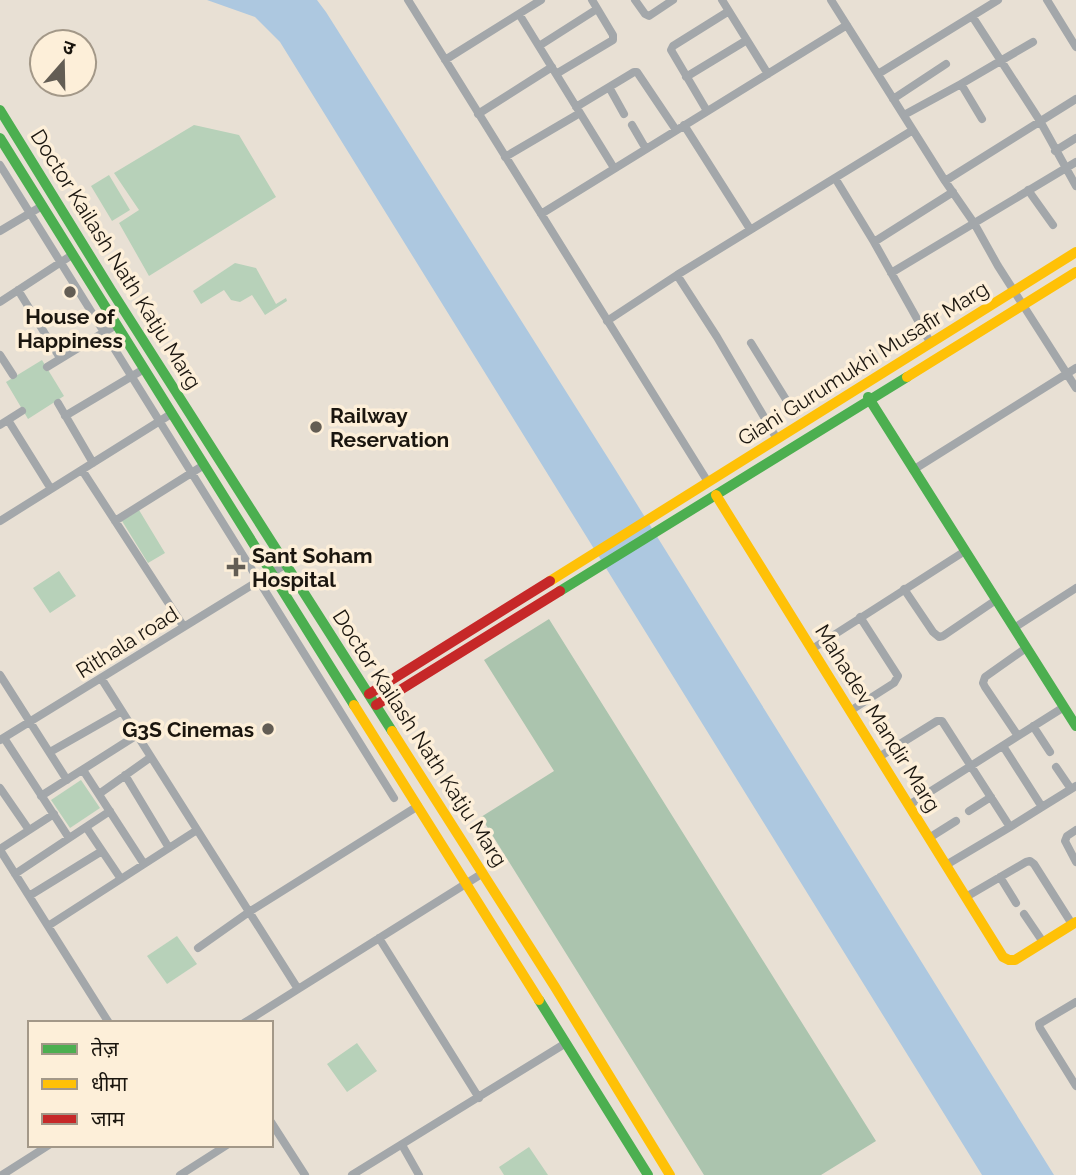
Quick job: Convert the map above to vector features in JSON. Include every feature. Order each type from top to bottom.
[{"type":"street","points":[[408,0],[708,482]]},
{"type":"street","points":[[444,60],[541,0]]},
{"type":"street","points":[[478,114],[613,40],[613,35],[592,0]]},
{"type":"street","points":[[635,0],[649,16],[673,0]]},
{"type":"street","points":[[722,0],[768,74]]},
{"type":"street","points":[[831,0],[1076,388]]},
{"type":"street","points":[[878,74],[998,0]]},
{"type":"street","points":[[1047,0],[1076,47]]},
{"type":"street","points":[[538,46],[597,9]]},
{"type":"street","points":[[707,111],[672,53],[672,48],[729,11]]},
{"type":"street","points":[[519,14],[614,168]]},
{"type":"street","points":[[972,16],[1040,121],[1076,186]]},
{"type":"street","points":[[541,214],[847,25]]},
{"type":"street","points":[[1068,34],[1076,28]]},
{"type":"street","points":[[686,77],[747,40]]},
{"type":"street","points":[[904,115],[1033,42]]},
{"type":"street","points":[[893,99],[946,64]]},
{"type":"street","points":[[505,157],[634,72],[637,72],[676,130]]},
{"type":"street","points":[[961,84],[982,119]]},
{"type":"street","points":[[609,87],[624,114]]},
{"type":"street","points":[[945,181],[1076,99]]},
{"type":"street","name":"Doctor Kailash Nath Katju Marg","points":[[0,110],[555,987],[670,1175]]},
{"type":"street","points":[[632,125],[646,149]]},
{"type":"street","points":[[684,125],[750,229]]},
{"type":"street","points":[[607,321],[750,229],[913,130]]},
{"type":"street","name":"Doctor Kailash Nath Katju Marg","points":[[0,138],[648,1175]]},
{"type":"street","points":[[1055,151],[1076,138]]},
{"type":"street","points":[[11,156],[0,164],[394,798]]},
{"type":"street","points":[[891,273],[1076,162]]},
{"type":"street","points":[[835,178],[930,342]]},
{"type":"street","points":[[1028,190],[1053,225]]},
{"type":"street","points":[[874,242],[953,192]]},
{"type":"street","points":[[0,231],[42,206]]},
{"type":"street","name":"Giani Gurumukhi Musafir Marg","points":[[369,694],[1076,252]]},
{"type":"street","points":[[0,302],[72,255]]},
{"type":"street","name":"Giani Gurumukhi Musafir Marg","points":[[376,705],[1076,272]]},
{"type":"street","points":[[677,275],[777,439]]},
{"type":"street","points":[[18,290],[61,358]]},
{"type":"street","points":[[47,367],[116,325]]},
{"type":"street","points":[[751,343],[795,414]]},
{"type":"street","points":[[2,361],[13,375]]},
{"type":"street","points":[[913,470],[1076,368]]},
{"type":"street","points":[[65,416],[144,369]]},
{"type":"street","points":[[861,386],[1076,726]]},
{"type":"street","points":[[58,403],[93,463]]},
{"type":"street","points":[[22,411],[4,423],[51,489]]},
{"type":"street","points":[[0,507],[3,519],[172,414]]},
{"type":"street","points":[[115,521],[204,465]]},
{"type":"street","points":[[82,470],[184,627]]},
{"type":"street","name":"Mahadev Mandir Marg","points":[[716,495],[1003,957],[1015,960],[1043,942]]},
{"type":"street","points":[[812,649],[965,551]]},
{"type":"street","name":"Rithala road","points":[[2,739],[286,564]]},
{"type":"street","points":[[1014,628],[1076,588]]},
{"type":"street","points":[[904,589],[933,632],[939,636],[943,636],[996,600]]},
{"type":"street","points":[[850,711],[894,683],[898,676],[860,617]]},
{"type":"street","points":[[1018,736],[985,687],[984,680],[1026,648]]},
{"type":"street","points":[[0,675],[67,780]]},
{"type":"street","points":[[101,678],[298,989]]},
{"type":"street","points":[[909,805],[1064,707]]},
{"type":"street","points":[[50,752],[122,711]]},
{"type":"street","points":[[879,757],[940,720],[972,765],[1010,827]]},
{"type":"street","points":[[1033,726],[1049,752]]},
{"type":"street","points":[[41,796],[137,735]]},
{"type":"street","points":[[2,739],[69,838]]},
{"type":"street","points":[[1003,746],[1042,807]]},
{"type":"street","points":[[99,794],[151,757]]},
{"type":"street","points":[[946,865],[1073,788],[1056,767]]},
{"type":"street","points":[[83,769],[144,864]]},
{"type":"street","points":[[125,775],[169,848]]},
{"type":"street","points":[[0,788],[29,830]]},
{"type":"street","points":[[969,811],[991,797]]},
{"type":"street","points":[[198,948],[249,912],[418,806]]},
{"type":"street","points":[[15,874],[110,811]]},
{"type":"street","points":[[54,814],[0,849],[108,1021]]},
{"type":"street","points":[[929,838],[956,821]]},
{"type":"street","points":[[86,827],[121,879]]},
{"type":"street","points":[[48,926],[197,830]]},
{"type":"street","points":[[1076,830],[1067,836],[1065,841],[1076,862]]},
{"type":"street","points":[[29,896],[102,851]]},
{"type":"street","points":[[966,897],[1026,862],[1032,862],[1074,923],[1043,942],[1024,914]]},
{"type":"street","points":[[247,1021],[483,873]]},
{"type":"street","points":[[1000,877],[1016,903]]},
{"type":"street","points":[[379,938],[479,1098]]},
{"type":"street","points":[[1076,1002],[1040,1024],[1076,1086]]},
{"type":"street","points":[[352,1175],[566,1044]]},
{"type":"street","points":[[273,1125],[305,1175]]},
{"type":"street","points":[[402,1145],[419,1175]]},
{"type":"street","points":[[2,1175],[46,1147]]},
{"type":"street","points":[[180,1175],[224,1147]]},
{"type":"street","points":[[637,1158],[654,1148]]},
{"type":"green space","points":[[194,125],[239,135],[276,197],[149,276],[119,223],[139,210],[114,173]]},
{"type":"green space","points":[[109,175],[130,210],[112,221],[91,186]]},
{"type":"green space","points":[[235,263],[256,268],[276,304],[286,298],[287,301],[265,315],[252,295],[240,302],[231,300],[224,290],[201,304],[193,291]]},
{"type":"green space","points":[[42,360],[64,396],[28,419],[6,382]]},
{"type":"green space","points":[[139,510],[165,553],[148,563],[122,521]]},
{"type":"green space","points":[[59,571],[76,596],[50,613],[33,588]]},
{"type":"green space","points":[[549,619],[876,1141],[821,1175],[704,1175],[481,817],[554,771],[484,660]]},
{"type":"green space","points":[[81,780],[100,808],[70,828],[51,800]]},
{"type":"green space","points":[[177,936],[197,964],[167,984],[147,956]]},
{"type":"green space","points":[[357,1043],[377,1071],[347,1092],[327,1064]]},
{"type":"green space","points":[[529,1147],[548,1175],[504,1175],[499,1167]]},
{"type":"water","points":[[207,0],[317,0],[326,12],[615,469],[1054,1175],[982,1175],[280,42],[255,17]]},
{"type":"traffic: fast","points":[[0,110],[111,290],[392,731]]},
{"type":"traffic: fast","points":[[0,138],[354,705]]},
{"type":"traffic: fast","points":[[560,591],[907,377]]},
{"type":"traffic: fast","points":[[868,397],[1076,726]]},
{"type":"traffic: fast","points":[[539,1000],[648,1175]]},
{"type":"traffic: slow","points":[[550,581],[1076,252]]},
{"type":"traffic: slow","points":[[907,377],[1076,272]]},
{"type":"traffic: slow","points":[[716,495],[1003,957],[1015,960],[1076,922]]},
{"type":"traffic: slow","points":[[354,705],[539,1000]]},
{"type":"traffic: slow","points":[[392,731],[555,987],[670,1175]]},
{"type":"traffic: jam","points":[[369,694],[550,581]]},
{"type":"traffic: jam","points":[[376,705],[560,591]]},
{"type":"place","name":"House of Happiness","points":[[70,292]]},
{"type":"place","name":"Railway Reservation","points":[[316,427]]},
{"type":"place","name":"Sant Soham Hospital","points":[[236,567]]},
{"type":"place","name":"G3S Cinemas","points":[[268,729]]}]
